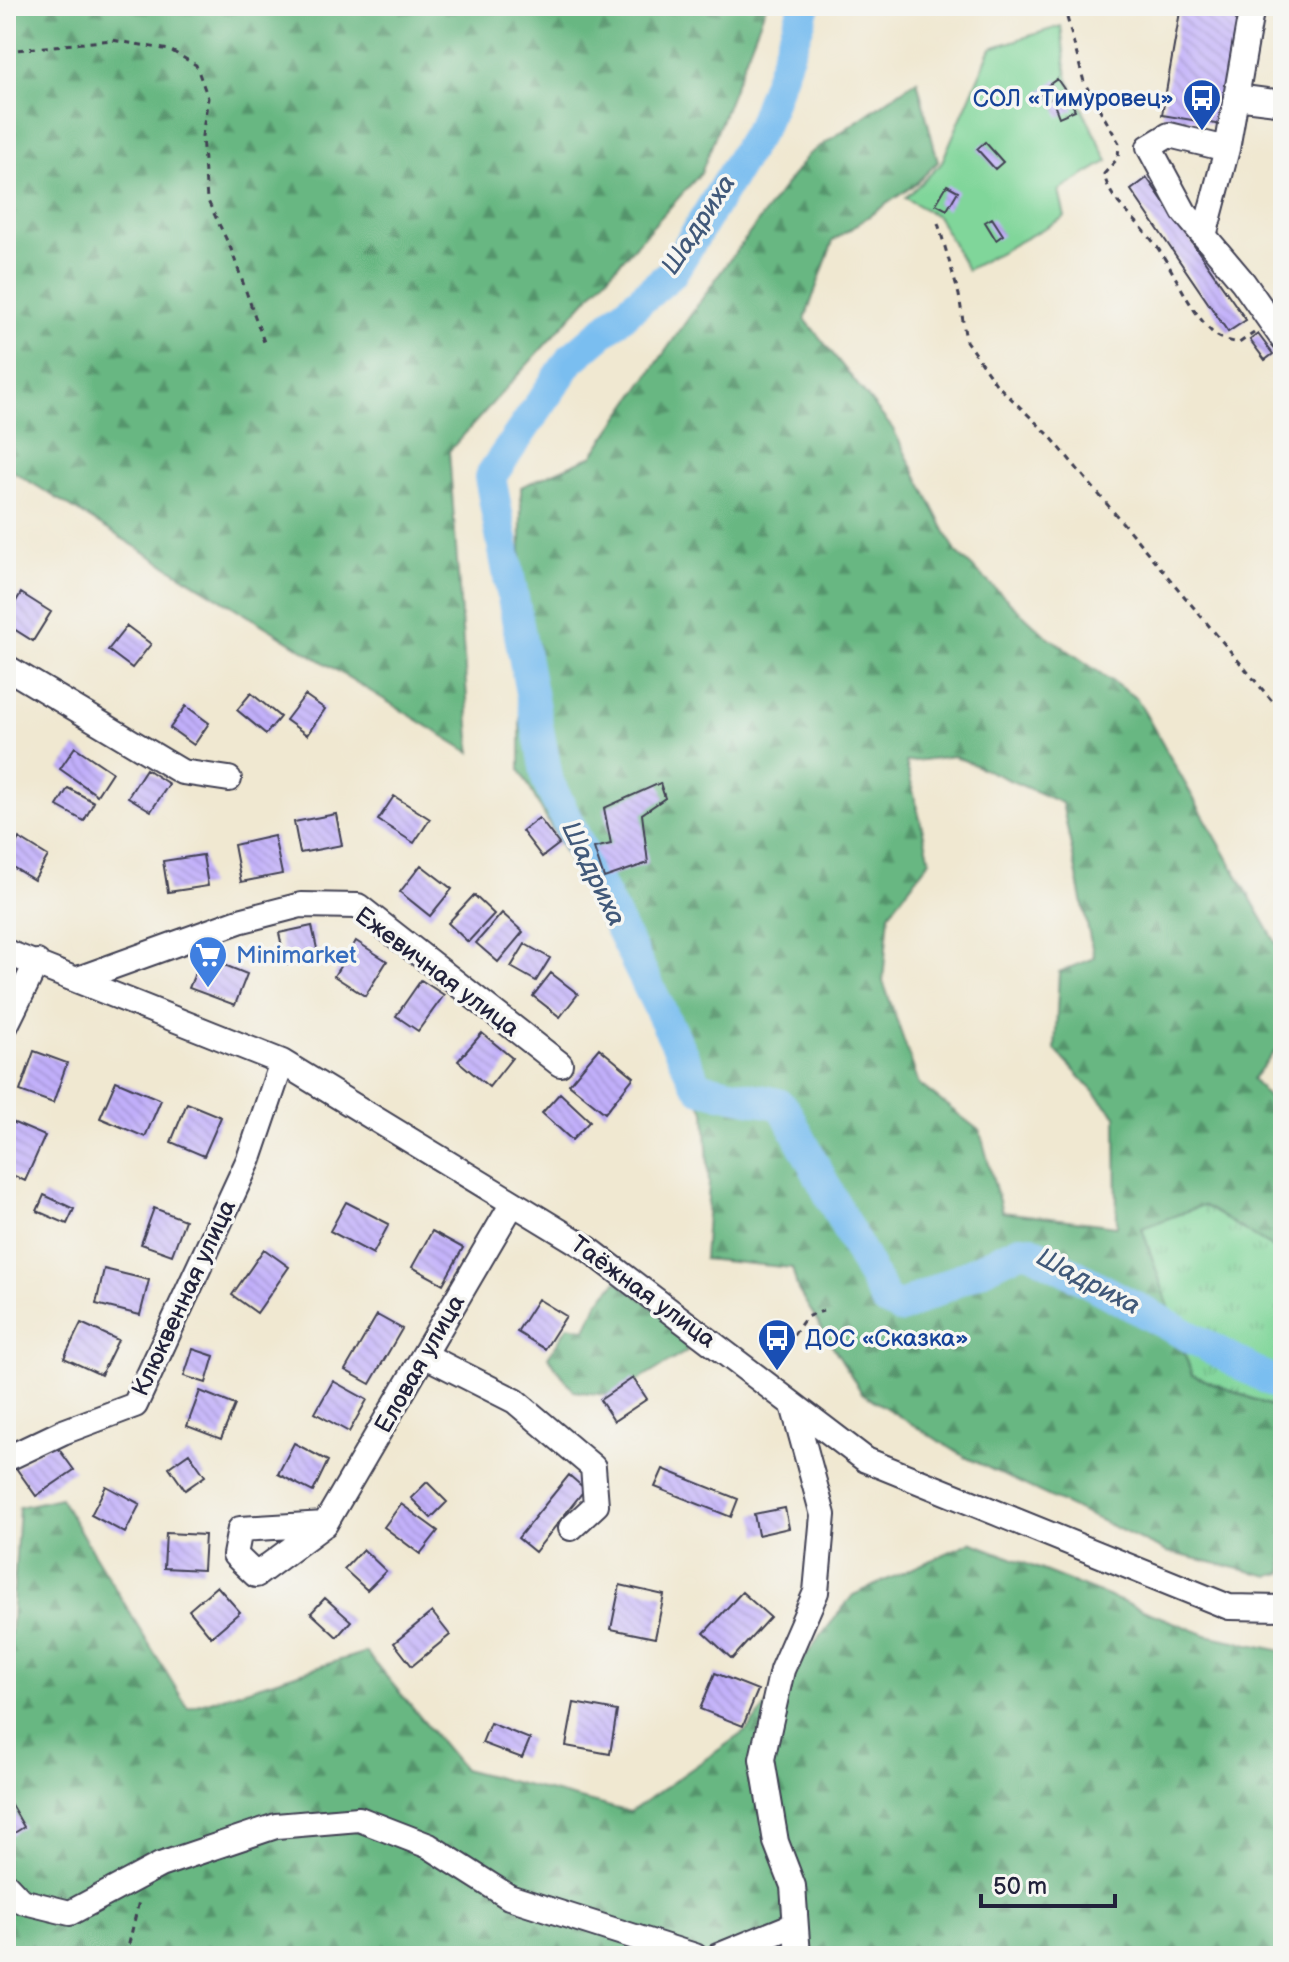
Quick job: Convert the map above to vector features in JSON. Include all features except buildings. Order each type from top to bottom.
[{"type":"street","points":[[1204,236],[1227,149],[1252,6]]},
{"type":"street","points":[[1236,97],[1283,103]]},
{"type":"street","points":[[1227,149],[1169,135],[1149,147],[1184,212],[1277,330]]},
{"type":"street","points":[[6,667],[182,772],[229,779]]},
{"type":"street","name":"Ежевичная улица","points":[[78,979],[239,921],[301,905],[358,906],[560,1064]]},
{"type":"street","name":"Таёжная улица","points":[[6,952],[282,1062],[587,1248],[866,1460],[1229,1607],[1283,1608]]},
{"type":"street","points":[[6,1025],[37,962]]},
{"type":"street","name":"Клюквенная улица","points":[[6,1459],[63,1432],[135,1405],[249,1159],[282,1062]]},
{"type":"street","name":"Еловая улица","points":[[325,1524],[513,1203]]},
{"type":"street","points":[[426,1356],[515,1401],[593,1467],[596,1505],[571,1528]]},
{"type":"street","points":[[793,1405],[823,1515],[816,1592],[782,1670],[762,1759],[776,1842],[793,1886],[798,1956]]},
{"type":"street","points":[[6,1885],[21,1901],[70,1913],[146,1873],[276,1826],[359,1819],[429,1846],[509,1897],[695,1956]]},
{"type":"street","points":[[718,1956],[794,1925]]},
{"type":"path","points":[[1064,6],[1084,82],[1119,143],[1118,158],[1104,174],[1108,193],[1148,234],[1167,261],[1187,302],[1213,334],[1239,343],[1277,330]]},
{"type":"path","points":[[6,51],[112,40],[170,50],[196,65],[208,98],[202,136],[207,199],[231,249],[264,342]]},
{"type":"path","points":[[938,223],[959,295],[966,341],[996,384],[1049,435],[1283,714]]},
{"type":"path","points":[[761,1381],[806,1317],[823,1311]]},
{"type":"path","points":[[126,1956],[146,1873]]},
{"type":"green space","points":[[6,6],[766,6],[701,173],[449,451],[471,753],[6,467]]},
{"type":"green space","points":[[1061,26],[1067,77],[1108,161],[1059,191],[1065,217],[967,270],[938,217],[905,198],[941,164],[991,48]]},
{"type":"green space","points":[[917,80],[938,162],[914,185],[833,241],[805,319],[893,429],[956,552],[1043,633],[1137,699],[1280,950],[1283,961],[1283,1041],[1253,1079],[1283,1115],[1283,1254],[1203,1205],[1142,1228],[1192,1375],[1283,1411],[1283,1573],[1270,1576],[1167,1552],[965,1457],[862,1393],[798,1290],[792,1268],[704,1259],[709,1183],[705,1112],[520,770],[521,487],[592,456],[725,266],[808,155]],"holes":[[[954,756],[1062,803],[1094,958],[1059,972],[1055,1050],[1116,1116],[1117,1226],[1002,1212],[980,1131],[919,1084],[883,981],[889,914],[930,860],[906,762]]]},
{"type":"green space","points":[[1203,1205],[1283,1254],[1283,1411],[1192,1375],[1141,1228]]},
{"type":"green space","points":[[617,1281],[678,1326],[687,1351],[613,1396],[574,1391],[548,1357],[568,1326],[586,1329],[598,1302]]},
{"type":"green space","points":[[60,1498],[188,1708],[366,1652],[463,1769],[630,1812],[747,1730],[853,1595],[971,1542],[1206,1635],[1283,1651],[1283,1956],[6,1956],[6,1636],[11,1633],[19,1507]]},
{"type":"waterway","name":"Шадриха","points":[[805,6],[763,124],[671,274],[571,359],[490,477],[548,782],[695,1081],[701,1088],[778,1104],[785,1110],[885,1300],[900,1308],[1020,1250],[1031,1251],[1283,1387]]},
{"type":"place","name":"СОЛ «Тимуровец»","points":[[1202,132]]},
{"type":"place","name":"Minimarket","points":[[208,989]]},
{"type":"place","name":"ДОС «Сказка»","points":[[777,1372]]}]
